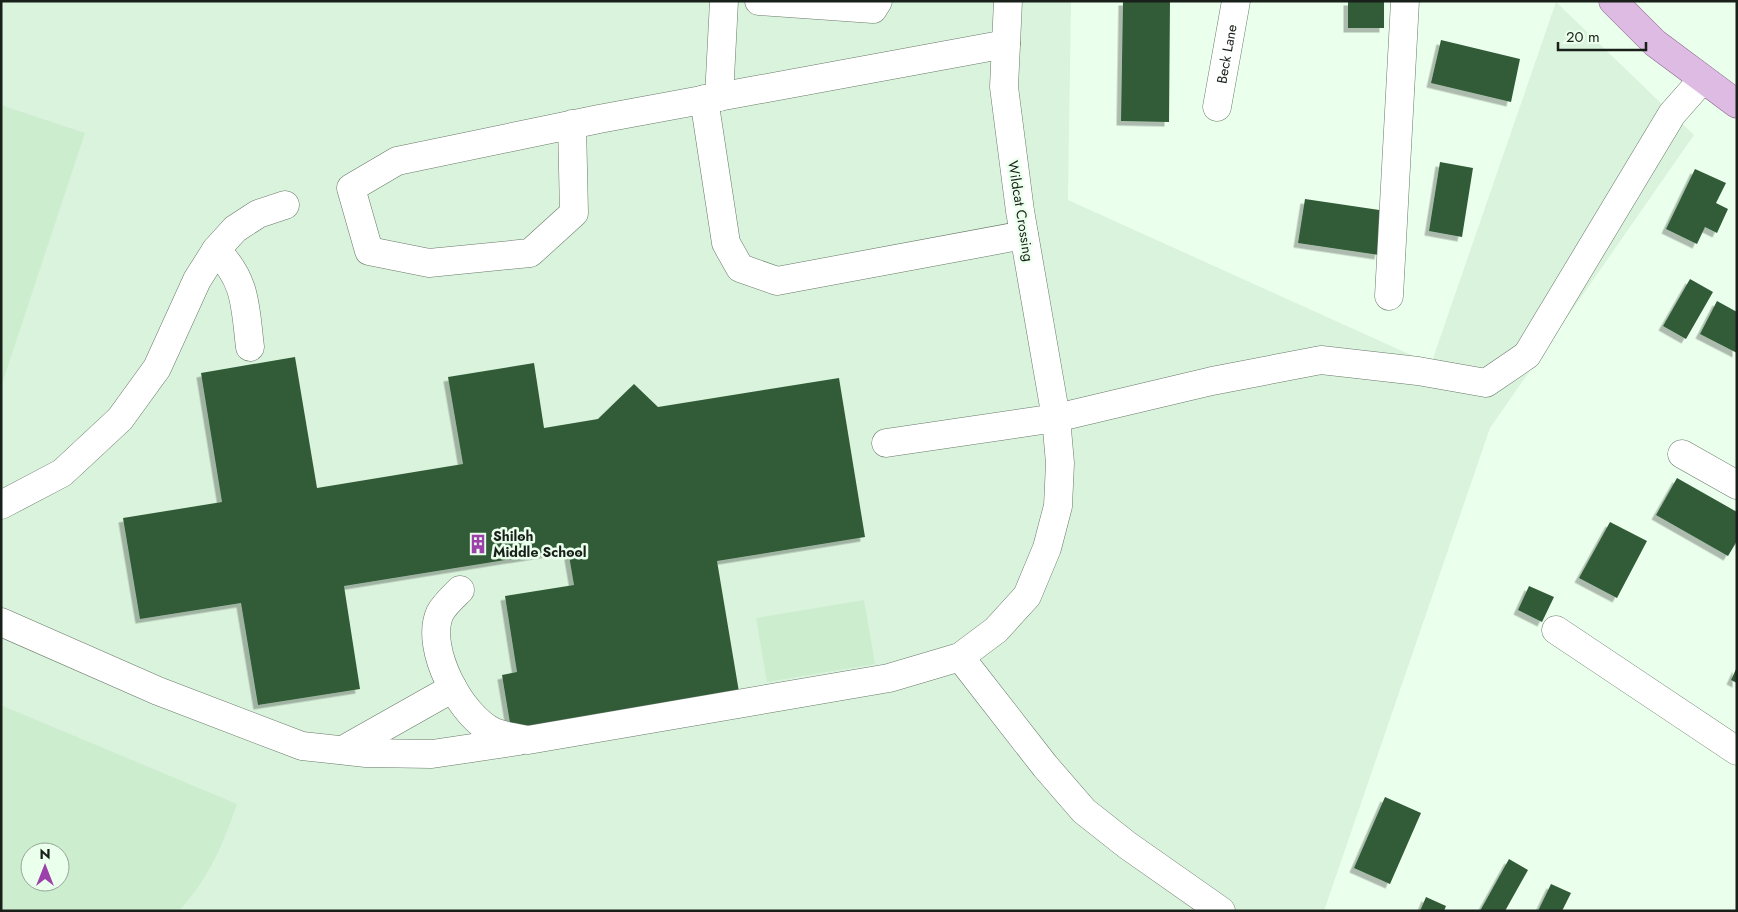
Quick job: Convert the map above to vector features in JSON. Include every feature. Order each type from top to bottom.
[{"type":"main road","points":[[1613,1],[1654,43],[1737,104]]},
{"type":"street","points":[[724,1],[712,98],[726,242],[740,268],[777,281],[1024,235]]},
{"type":"street","points":[[759,1],[873,9],[878,1]]},
{"type":"street","name":"Wildcat Crossing","points":[[960,657],[996,630],[1026,596],[1047,548],[1058,506],[1060,463],[1056,418],[1024,235],[1004,87],[1008,1]]},
{"type":"street","name":"Beck Lane","points":[[1217,107],[1236,1]]},
{"type":"street","points":[[1389,296],[1405,1]]},
{"type":"street","points":[[572,124],[574,213],[530,253],[429,263],[369,251],[351,188],[398,160],[572,124],[1006,44]]},
{"type":"street","points":[[886,443],[1056,418],[1212,381],[1321,360],[1418,371],[1486,382],[1527,355],[1672,114],[1702,80]]},
{"type":"street","points":[[1,505],[62,473],[120,419],[157,368],[197,280],[216,250],[235,229],[258,214],[284,205]]},
{"type":"street","points":[[216,250],[231,265],[242,288],[250,347]]},
{"type":"street","points":[[1682,454],[1737,485]]},
{"type":"street","points":[[460,590],[440,613],[436,638],[444,674],[465,708],[493,732],[528,740]]},
{"type":"street","points":[[1,622],[158,692],[302,746],[432,754],[528,740],[889,678],[960,657],[1045,766],[1084,811],[1127,845],[1221,911]]},
{"type":"street","points":[[1556,630],[1737,751]]},
{"type":"street","points":[[343,750],[453,688]]},
{"type":"shaded area","points":[[1,1],[1071,1],[1068,200],[1431,364],[1556,2],[1694,135],[1490,428],[1324,911],[1,911]]},
{"type":"shaded area","points":[[1,105],[85,133],[1,387]]},
{"type":"shaded area","points":[[864,600],[875,664],[767,682],[756,618]]},
{"type":"shaded area","points":[[3,706],[237,804],[207,873],[190,899],[179,911],[1,911],[1,707]]},
{"type":"building","points":[[1123,1],[1170,1],[1169,122],[1121,121]]},
{"type":"building","points":[[1348,1],[1384,1],[1384,28],[1348,28]]},
{"type":"building","points":[[1441,40],[1520,59],[1511,102],[1431,83]]},
{"type":"building","points":[[1440,162],[1473,168],[1462,237],[1429,231]]},
{"type":"building","points":[[1695,169],[1726,183],[1716,203],[1728,209],[1717,233],[1705,227],[1697,244],[1666,229]]},
{"type":"building","points":[[1305,199],[1386,211],[1379,255],[1298,243]]},
{"type":"building","points":[[1690,279],[1713,292],[1686,339],[1663,326]]},
{"type":"building","points":[[1717,301],[1737,312],[1737,353],[1700,334]]},
{"type":"building","name":"Shiloh Middle School","points":[[295,357],[317,488],[463,464],[448,377],[534,363],[544,428],[598,419],[634,384],[658,407],[839,378],[865,537],[717,561],[739,692],[511,729],[502,675],[517,672],[505,596],[574,585],[568,550],[344,586],[360,689],[258,705],[241,603],[140,619],[123,518],[222,502],[201,373]]},
{"type":"building","points":[[1677,478],[1737,512],[1737,541],[1728,556],[1656,515]]},
{"type":"building","points":[[1610,522],[1647,541],[1617,598],[1579,578]]},
{"type":"building","points":[[1529,586],[1554,597],[1542,622],[1518,610]]},
{"type":"building","points":[[1737,667],[1737,683],[1731,680]]},
{"type":"building","points":[[1385,797],[1421,813],[1390,884],[1354,868]]},
{"type":"building","points":[[1509,859],[1528,870],[1505,911],[1480,911]]},
{"type":"building","points":[[1551,884],[1571,893],[1562,911],[1538,911]]},
{"type":"building","points":[[1426,897],[1446,906],[1444,911],[1420,911]]},
{"type":"place","name":"Shiloh Middle School","points":[[478,544]]}]
